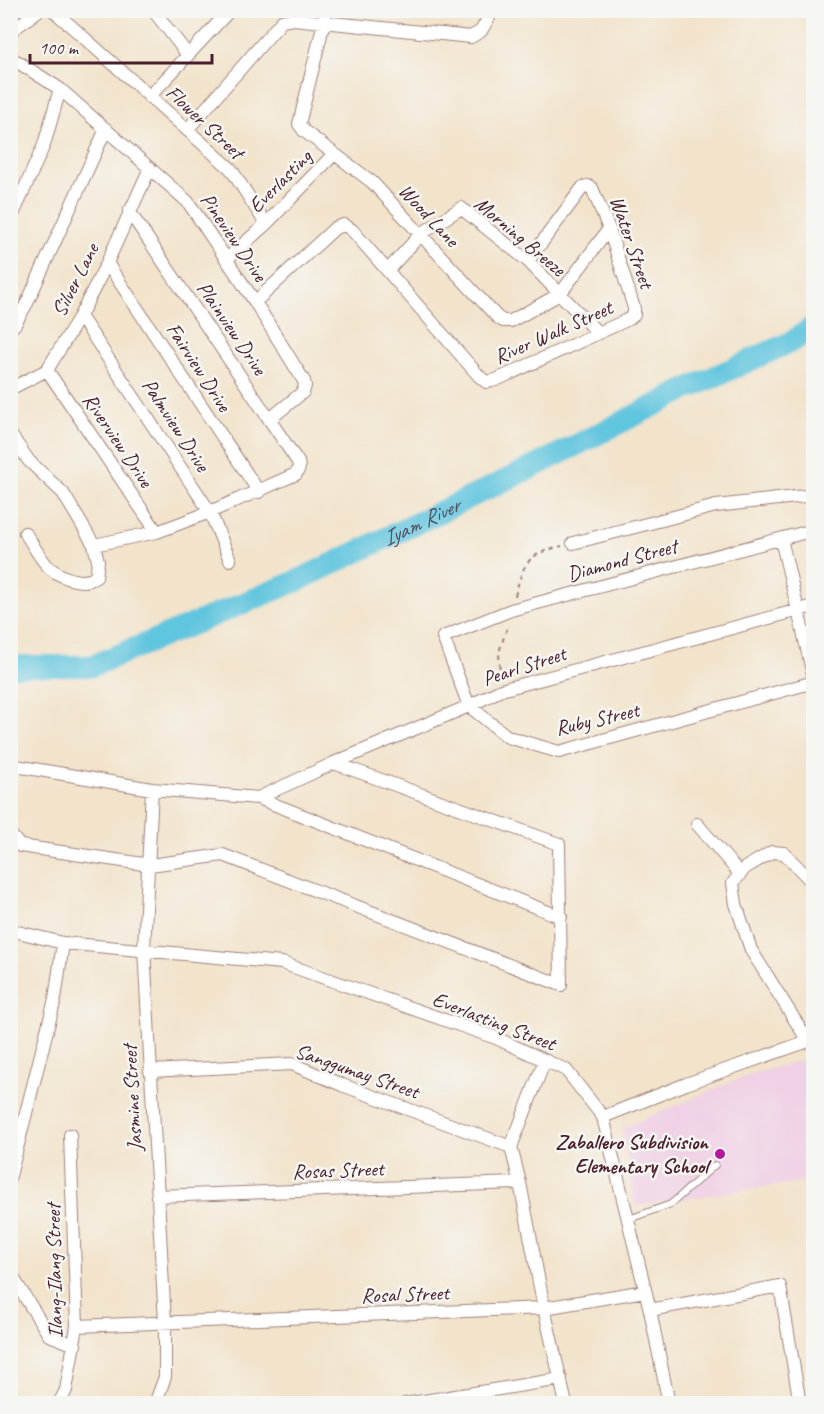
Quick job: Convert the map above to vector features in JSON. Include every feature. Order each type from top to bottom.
[{"type":"street","points":[[10,27],[14,10]]},
{"type":"street","points":[[10,32],[39,10]]},
{"type":"street","name":"Flower Street","points":[[53,10],[231,169],[266,224]]},
{"type":"street","points":[[153,10],[188,55]]},
{"type":"street","points":[[149,97],[230,10]]},
{"type":"street","points":[[188,130],[282,21],[326,16],[471,37],[481,31],[493,10]]},
{"type":"street","name":"Wood Lane","points":[[326,16],[299,124],[304,131],[372,182],[503,321],[512,321],[560,294],[609,229]]},
{"type":"street","name":"Pineview Drive","points":[[10,57],[60,89],[188,202],[255,302],[304,381],[303,392],[270,419]]},
{"type":"street","points":[[10,221],[44,145],[60,89]]},
{"type":"street","points":[[10,329],[27,303],[106,129]]},
{"type":"street","name":"Everlasting","points":[[227,259],[266,224],[334,154]]},
{"type":"street","name":"Silver Lane","points":[[47,370],[80,316],[150,168]]},
{"type":"street","name":"Water Street","points":[[528,261],[583,187],[592,188],[609,229],[634,308],[634,315]]},
{"type":"street","name":"Morning Breeze","points":[[388,270],[421,234],[462,208],[528,261],[598,333]]},
{"type":"street","name":"Plainview Drive","points":[[129,211],[298,462],[299,468],[296,474],[258,492]]},
{"type":"street","points":[[255,302],[335,228],[344,225],[352,230],[388,270]]},
{"type":"street","name":"Fairview Drive","points":[[107,263],[258,492]]},
{"type":"street","name":"River Walk Street","points":[[388,270],[479,376],[486,381],[496,380],[634,315]]},
{"type":"street","name":"Palmview Drive","points":[[80,316],[210,512],[230,560]]},
{"type":"street","points":[[10,389],[47,370]]},
{"type":"street","name":"Riverview Drive","points":[[47,370],[157,532]]},
{"type":"street","points":[[10,434],[29,461],[63,493],[94,545],[98,561],[96,577],[92,580],[78,581],[50,569],[25,533]]},
{"type":"street","points":[[94,545],[157,532],[258,492]]},
{"type":"street","points":[[573,543],[716,506],[813,495]]},
{"type":"street","name":"Diamond Street","points":[[469,706],[443,637],[511,610],[813,530]]},
{"type":"street","points":[[780,538],[813,678]]},
{"type":"street","name":"Pearl Street","points":[[258,798],[334,762],[469,706],[501,690],[813,606]]},
{"type":"street","name":"Ruby Street","points":[[469,706],[507,737],[559,752],[813,682]]},
{"type":"street","points":[[10,834],[20,846],[150,865],[223,855],[561,985],[559,844],[334,762]]},
{"type":"street","points":[[10,765],[152,789],[258,798],[561,917]]},
{"type":"street","name":"Jasmine Street","points":[[152,789],[144,949],[165,1322],[165,1377],[155,1404]]},
{"type":"street","points":[[696,824],[740,874]]},
{"type":"street","points":[[603,1117],[686,1084],[811,1040],[751,950],[736,904],[733,883],[745,868],[772,852],[784,853],[813,884]]},
{"type":"street","name":"Everlasting Street","points":[[10,930],[63,943],[282,963],[496,1038],[566,1070],[603,1117],[650,1310],[669,1404]]},
{"type":"street","points":[[10,1176],[55,999],[63,943]]},
{"type":"street","points":[[544,1060],[511,1147],[566,1404]]},
{"type":"street","name":"Sanggumay Street","points":[[150,1071],[292,1064],[342,1085],[511,1147]]},
{"type":"street","name":"Ilang-Ilang Street","points":[[59,1404],[66,1390],[77,1326],[70,1135]]},
{"type":"street","name":"Rosas Street","points":[[157,1196],[520,1183]]},
{"type":"street","points":[[10,1273],[50,1335],[75,1345]]},
{"type":"street","points":[[650,1310],[780,1286],[801,1404],[813,1401]]},
{"type":"street","name":"Rosal Street","points":[[77,1326],[544,1308],[645,1291]]},
{"type":"street","points":[[405,1404],[561,1379]]},
{"type":"lane","points":[[629,1219],[671,1204],[715,1165]]},
{"type":"path","points":[[501,690],[499,652],[526,564],[539,552],[573,543]]},
{"type":"shaded area","name":"Zaballero Subdivision Elementary School","points":[[813,1057],[813,1180],[635,1206],[622,1128],[751,1074]]},
{"type":"waterway","name":"Iyam River","points":[[10,666],[92,666],[299,580],[533,467],[685,390],[793,341],[814,326]]},
{"type":"place","name":"Zaballero Subdivision Elementary School","points":[[720,1154]]}]
